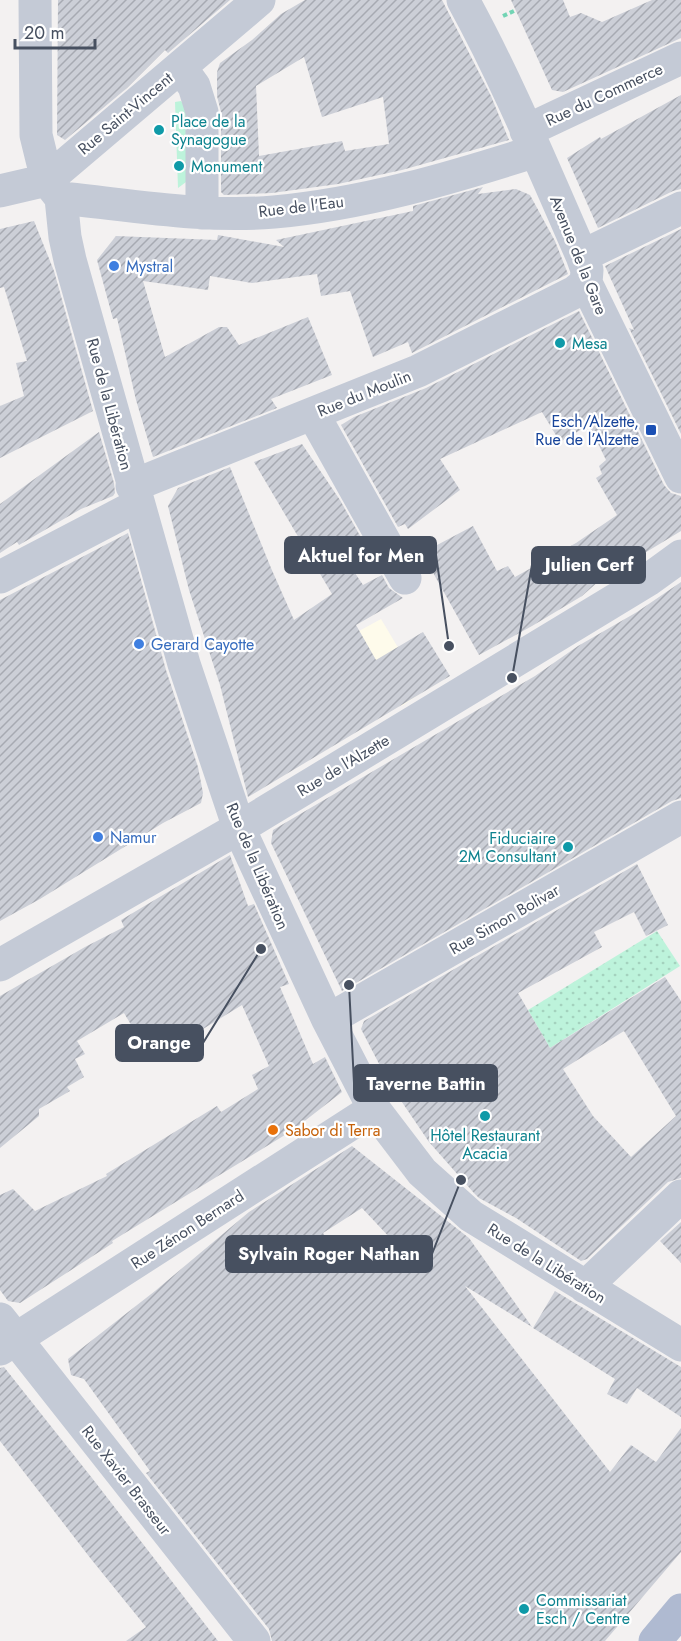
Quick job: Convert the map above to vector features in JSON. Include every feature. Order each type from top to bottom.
[{"type":"main road","points":[[655,1641],[681,1610]]},
{"type":"street","name":"Rue de la Libération","points":[[35,0],[36,135],[54,189],[70,260],[135,496],[184,664],[239,828],[328,1020],[374,1109],[422,1172],[471,1216],[681,1345]]},
{"type":"street","name":"Rue Saint-Vincent","points":[[54,189],[180,67],[259,0]]},
{"type":"street","name":"Avenue de la Gare","points":[[463,0],[531,141],[584,269],[681,477]]},
{"type":"street","name":"Rue du Commerce","points":[[531,141],[681,58]]},
{"type":"street","points":[[180,67],[194,86],[202,112],[202,213]]},
{"type":"street","name":"Rue de l'Eau","points":[[54,189],[202,213],[274,212],[357,200],[441,181],[531,141]]},
{"type":"street","points":[[0,190],[54,189]]},
{"type":"street","name":"Rue du Moulin","points":[[0,577],[135,496],[313,414],[418,371],[575,292],[584,269],[681,208]]},
{"type":"street","points":[[313,414],[405,578]]},
{"type":"street","name":"Rue de l'Alzette","points":[[0,965],[239,828],[637,586],[681,556]]},
{"type":"street","name":"Rue Simon Bolivar","points":[[328,1020],[681,817]]},
{"type":"street","name":"Rue Zénon Bernard","points":[[5,1336],[374,1109]]},
{"type":"street","points":[[585,1287],[681,1196]]},
{"type":"street","name":"Rue Xavier Brasseur","points":[[5,1336],[254,1641]]},
{"type":"shaded area","points":[[381,619],[424,691],[402,706],[359,631]]},
{"type":"green space","points":[[181,101],[190,113],[190,179],[178,188],[175,102]]},
{"type":"green space","points":[[657,931],[680,966],[550,1048],[528,1010]]},
{"type":"building","points":[[58,0],[230,0],[168,53],[165,50],[127,88],[65,140],[57,135]]},
{"type":"building","points":[[305,0],[442,0],[491,96],[509,140],[402,170],[338,184],[272,193],[224,195],[221,192],[221,112],[217,96],[217,72],[220,63],[252,40],[281,14]],"holes":[[[304,57],[322,117],[383,97],[389,144],[345,151],[342,141],[259,156],[256,86]]]},
{"type":"building","points":[[511,0],[563,0],[570,17],[581,13],[602,22],[652,0],[681,0],[681,38],[563,92],[552,90]]},
{"type":"building","points":[[681,95],[681,189],[598,228],[567,158],[600,137],[601,139]]},
{"type":"building","points":[[483,187],[478,194],[516,189],[530,195],[555,241],[568,274],[412,353],[408,342],[373,357],[350,291],[321,296],[317,274],[252,283],[210,276],[208,290],[143,281],[165,357],[219,327],[227,327],[239,345],[308,317],[332,375],[271,399],[277,408],[153,457],[136,400],[117,318],[113,319],[97,260],[116,236],[217,240],[218,235],[284,247],[276,240],[413,211],[413,206]]},
{"type":"building","points":[[34,221],[54,271],[93,411],[0,458],[0,406],[24,396],[16,363],[27,361],[4,287],[0,288],[0,229]]},
{"type":"building","points":[[681,229],[681,434],[629,328],[634,330],[605,266]]},
{"type":"building","points":[[579,311],[664,485],[671,493],[681,496],[681,531],[600,580],[582,596],[479,655],[422,553],[473,526],[497,571],[508,566],[515,577],[576,543],[617,515],[596,478],[602,474],[599,466],[606,460],[589,425],[560,442],[542,412],[440,459],[460,490],[408,529],[405,524],[398,527],[341,425],[354,417],[426,388]]},
{"type":"building","points":[[99,432],[114,483],[113,496],[81,509],[19,545],[17,542],[0,553],[0,504]]},
{"type":"building","points":[[302,444],[340,500],[372,557],[353,570],[363,585],[382,575],[389,588],[403,598],[356,625],[376,660],[423,632],[450,676],[248,797],[220,685],[189,590],[168,506],[178,488],[230,467],[294,620],[332,594],[254,462]]},
{"type":"building","points":[[128,533],[166,670],[198,767],[203,793],[201,803],[163,823],[0,921],[0,600]]},
{"type":"building","points":[[681,582],[681,798],[672,801],[342,991],[271,843],[273,830],[535,676],[578,646],[637,612]]},
{"type":"building","points":[[230,855],[248,906],[254,904],[289,984],[280,987],[313,1064],[325,1057],[342,1092],[293,1130],[112,1241],[113,1243],[20,1303],[8,1301],[0,1290],[0,1195],[13,1189],[35,1211],[107,1176],[106,1174],[217,1106],[221,1112],[258,1089],[252,1075],[269,1066],[242,1005],[190,1037],[182,1025],[145,1048],[124,1013],[77,1041],[85,1054],[75,1059],[84,1077],[67,1087],[70,1091],[39,1109],[39,1116],[0,1148],[0,996],[124,927],[121,920]]},
{"type":"building","points":[[637,864],[668,925],[646,936],[634,912],[594,932],[602,947],[518,993],[550,1048],[665,977],[681,1001],[681,1178],[668,1182],[587,1259],[581,1261],[516,1218],[479,1198],[473,1192],[429,1142],[389,1083],[361,1029],[364,1021]],"holes":[[[624,1031],[676,1116],[631,1157],[593,1116],[563,1069]]]},
{"type":"building","points":[[352,1146],[469,1238],[532,1327],[465,1286],[610,1472],[631,1445],[656,1462],[681,1428],[681,1552],[605,1641],[272,1641],[269,1629],[146,1473],[150,1471],[84,1379],[71,1375],[68,1359],[155,1291],[249,1212]],"holes":[[[362,1208],[391,1239],[348,1271],[323,1233]]]},
{"type":"building","points":[[681,1222],[681,1263],[660,1241]]},
{"type":"building","points":[[555,1291],[681,1367],[681,1417],[637,1388],[627,1404],[607,1394],[615,1379],[533,1328]]},
{"type":"building","points":[[4,1367],[218,1641],[126,1641],[146,1627],[0,1441],[0,1368]]},
{"type":"place","name":"Place de la Synagogue","points":[[159,130]]},
{"type":"place","name":"Monument","points":[[179,166]]},
{"type":"place","name":"Mystral","points":[[114,266]]},
{"type":"place","name":"Mesa","points":[[560,343]]},
{"type":"place","name":"Esch/Alzette, Rue de l’Alzette","points":[[651,430]]},
{"type":"place","name":"Gerard Cayotte","points":[[139,644]]},
{"type":"place","name":"Aktuel for Men","points":[[449,646]]},
{"type":"place","name":"Julien Cerf","points":[[512,678]]},
{"type":"place","name":"Namur","points":[[98,837]]},
{"type":"place","name":"Fiduciaire 2M Consultant","points":[[568,847]]},
{"type":"place","name":"Orange","points":[[261,949]]},
{"type":"place","name":"Taverne Battin","points":[[349,985]]},
{"type":"place","name":"Hôtel Restaurant Acacia","points":[[485,1116]]},
{"type":"place","name":"Sabor di Terra","points":[[273,1130]]},
{"type":"place","name":"Sylvain Roger Nathan","points":[[461,1180]]},
{"type":"place","name":"Commissariat Esch / Centre","points":[[524,1609]]}]
